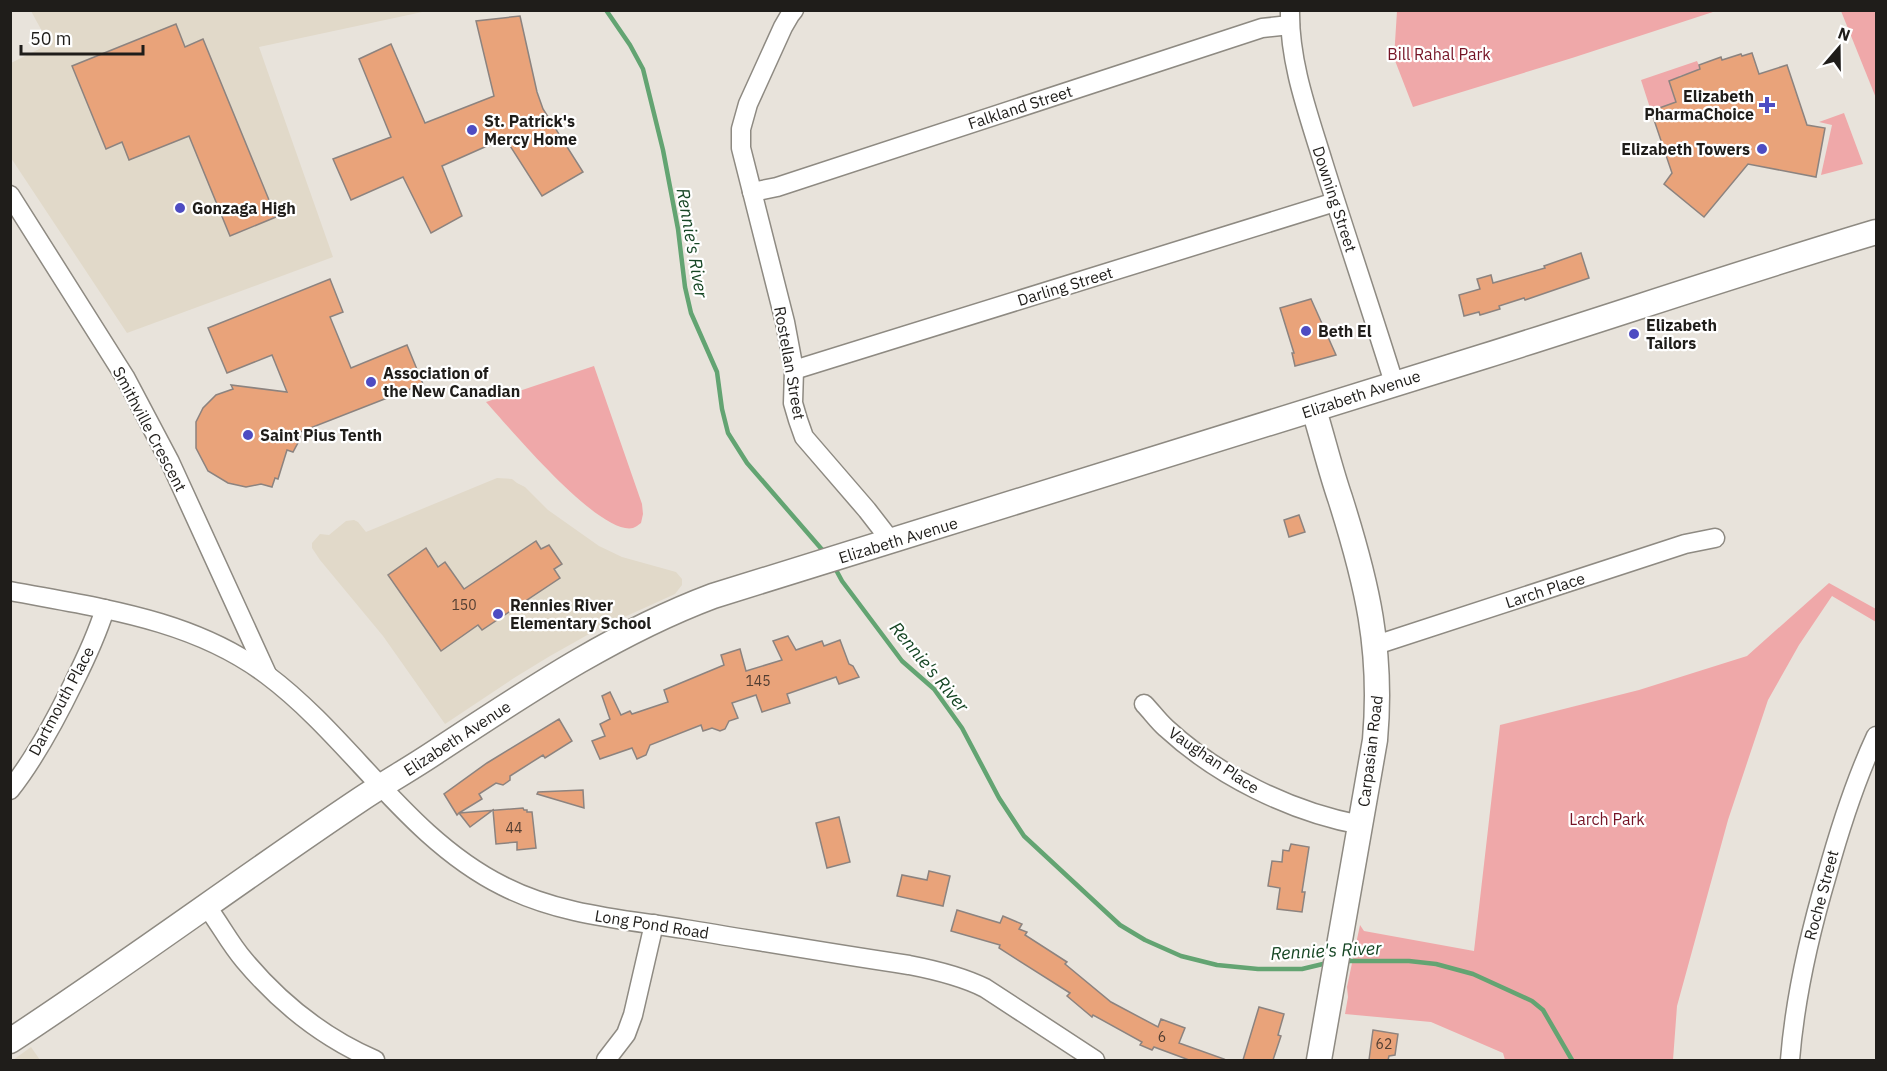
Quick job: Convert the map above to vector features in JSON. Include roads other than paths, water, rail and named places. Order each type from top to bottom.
[{"type":"main road","name":"Elizabeth Avenue","points":[[10,1041],[363,797],[566,667],[633,630],[679,609],[713,596],[1314,410],[1876,232]]},
{"type":"main road","name":"Carpasian Road","points":[[1314,410],[1361,566],[1376,645],[1377,664],[1375,740],[1319,1060]]},
{"type":"street","name":"Rostellan Street","points":[[794,10],[783,27],[744,117],[741,129],[741,148],[785,322],[794,370],[793,403],[804,437],[867,510],[891,542]]},
{"type":"street","name":"Falkland Street","points":[[752,192],[777,187],[1290,18]]},
{"type":"street","name":"Downing Street","points":[[1290,18],[1293,53],[1306,108],[1394,383]]},
{"type":"street","name":"Smithville Crescent","points":[[10,195],[130,387],[170,462],[267,675]]},
{"type":"street","name":"Darling Street","points":[[794,370],[1335,202]]},
{"type":"street","name":"Larch Place","points":[[1376,645],[1685,544],[1715,538]]},
{"type":"street","name":"Long Pond Road","points":[[10,591],[153,619],[192,633],[243,658],[302,704],[381,786],[458,858],[503,886],[534,900],[600,918],[654,924],[909,965],[969,980],[985,988],[1095,1060]]},
{"type":"street","name":"Dartmouth Place","points":[[10,790],[48,732],[65,701],[105,609]]},
{"type":"street","name":"Vaughan Place","points":[[1144,704],[1165,727],[1180,739],[1242,781],[1272,798],[1323,817],[1361,825]]},
{"type":"street","name":"Roche Street","points":[[1790,1060],[1797,994],[1805,954],[1840,829],[1876,736]]},
{"type":"street","points":[[207,907],[243,959],[283,1002],[329,1037],[375,1060]]},
{"type":"street","points":[[606,1060],[626,1034],[633,1015],[654,924]]},
{"type":"waterway","name":"Rennie's River","points":[[606,10],[643,69],[663,150],[691,313],[717,372],[728,433],[747,463],[825,553]]},
{"type":"waterway","name":"Rennie's River","points":[[835,568],[842,581],[902,661],[934,689],[962,728],[999,798],[1024,836],[1120,925],[1145,940],[1181,956],[1217,965],[1258,969],[1302,969],[1327,963]]},
{"type":"waterway","name":"Rennie's River","points":[[1345,961],[1409,961],[1436,964],[1473,974],[1532,1001],[1543,1010],[1572,1060]]},
{"type":"place","name":"Elizabeth PharmaChoice","points":[[1767,105]]},
{"type":"place","name":"St. Patrick's Mercy Home","points":[[472,130]]},
{"type":"place","name":"Elizabeth Towers","points":[[1762,149]]},
{"type":"place","name":"Gonzaga High","points":[[180,208]]},
{"type":"place","name":"Beth El","points":[[1306,331]]},
{"type":"place","name":"Elizabeth Tailors","points":[[1634,334]]},
{"type":"place","name":"Association of the New Canadian","points":[[371,382]]},
{"type":"place","name":"Saint Pius Tenth","points":[[248,435]]},
{"type":"place","name":"Rennies River Elementary School","points":[[498,614]]},
{"type":"park label","name":"Bill Rahal Park","points":[[1439,54]]},
{"type":"park label","name":"Larch Park","points":[[1607,819]]}]
